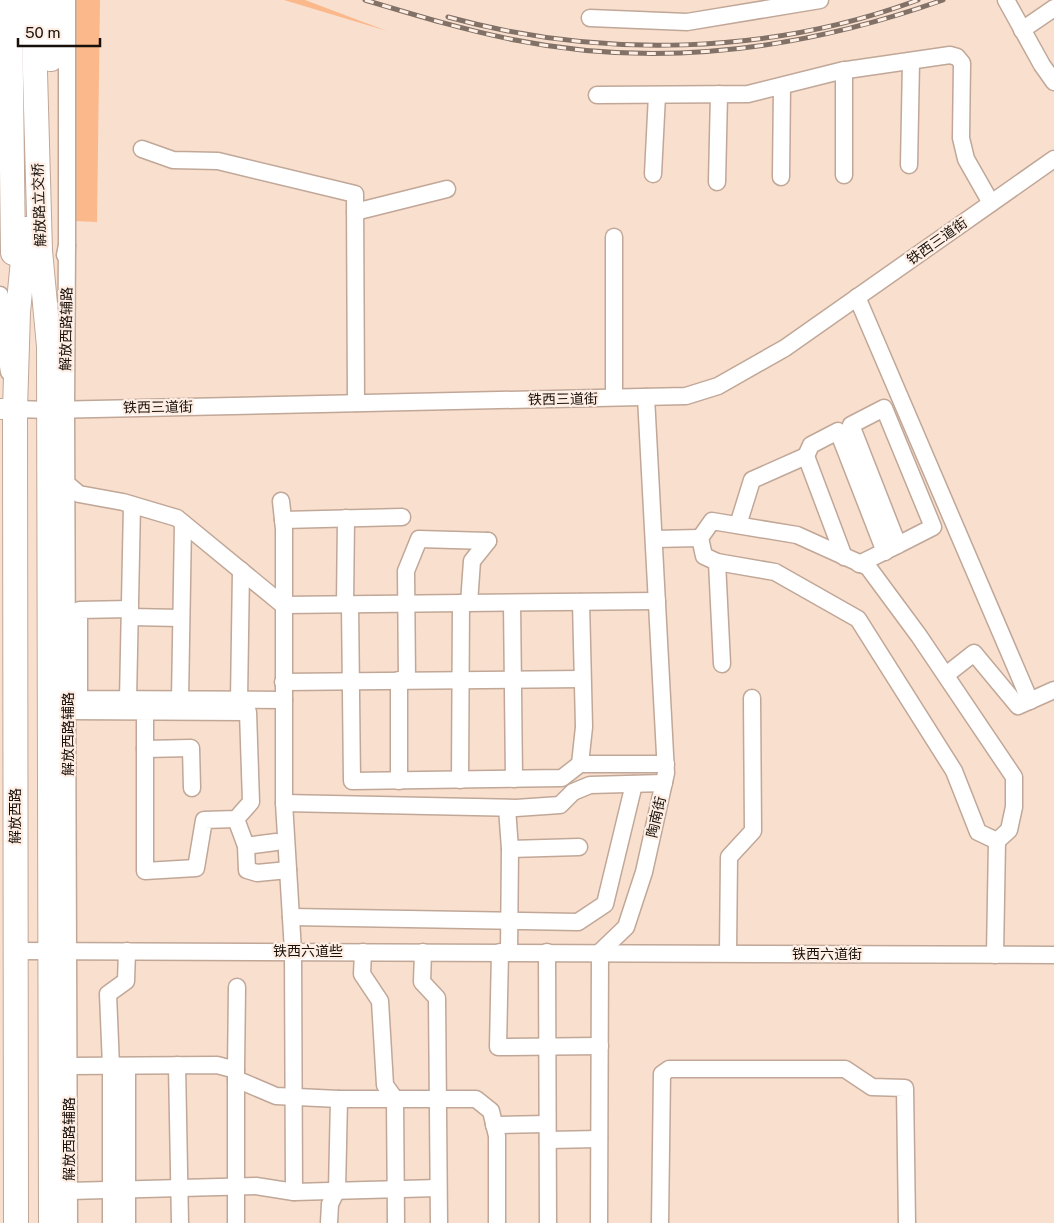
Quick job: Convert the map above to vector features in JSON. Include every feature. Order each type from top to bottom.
[{"type":"highway","points":[[10,0],[12,235],[18,312]]},
{"type":"highway","name":"解放路立交桥","points":[[8,409],[26,240],[26,0]]},
{"type":"highway","name":"解放路立交桥","points":[[33,0],[40,251],[57,409]]},
{"type":"highway","points":[[49,346],[52,242],[50,0]]},
{"type":"highway","name":"解放西路","points":[[8,409],[8,951],[16,1223]]},
{"type":"highway","points":[[51,1223],[60,950],[57,409]]},
{"type":"street","points":[[49,346],[67,245],[67,0]]},
{"type":"street","points":[[590,18],[687,22],[820,0]]},
{"type":"street","points":[[1006,0],[1054,82]]},
{"type":"street","points":[[1022,30],[1054,8]]},
{"type":"street","points":[[597,95],[748,94],[844,70],[950,56],[957,57],[962,63],[961,138],[966,159],[991,203]]},
{"type":"street","points":[[909,165],[911,62]]},
{"type":"street","points":[[844,70],[844,175]]},
{"type":"street","points":[[781,177],[782,86]]},
{"type":"street","points":[[653,174],[657,94]]},
{"type":"street","points":[[717,182],[719,94]]},
{"type":"street","points":[[142,149],[173,160],[218,160],[355,194],[356,403]]},
{"type":"street","name":"铁西三道街","points":[[8,409],[686,396],[718,386],[785,348],[1054,159]]},
{"type":"street","points":[[355,212],[447,189]]},
{"type":"street","points":[[614,238],[614,397]]},
{"type":"street","name":"解放西路辅路","points":[[67,245],[57,409],[66,483],[68,710],[60,950],[69,1066],[69,1223]]},
{"type":"street","points":[[0,295],[8,409]]},
{"type":"street","points":[[857,297],[1030,701]]},
{"type":"street","name":"陶南街","points":[[600,952],[626,927],[644,872],[664,783],[666,764],[646,397]]},
{"type":"street","points":[[738,525],[752,480],[806,456],[811,445],[884,408],[933,527],[859,564]]},
{"type":"street","points":[[844,428],[892,548]]},
{"type":"street","points":[[806,456],[844,557]]},
{"type":"street","points":[[66,483],[79,494],[132,505],[177,518],[283,605],[657,601]]},
{"type":"street","points":[[281,500],[283,520],[284,803],[292,951],[294,1192]]},
{"type":"street","points":[[128,700],[132,505]]},
{"type":"street","points":[[283,520],[402,517]]},
{"type":"street","points":[[346,518],[352,781],[562,778],[580,764],[666,764]]},
{"type":"street","points":[[995,955],[997,841],[1009,830],[1014,807],[1014,777],[946,676],[868,567],[797,535],[712,521],[700,538],[704,556],[717,562],[775,572],[858,619],[954,771],[978,832],[997,841]]},
{"type":"street","points":[[180,700],[183,523]]},
{"type":"street","points":[[654,539],[700,538]]},
{"type":"street","points":[[399,780],[406,572],[419,539],[488,541],[472,562],[465,603],[461,680],[460,780]]},
{"type":"street","points":[[717,562],[722,664]]},
{"type":"street","points":[[238,700],[241,570]]},
{"type":"street","points":[[580,764],[584,727],[582,602]]},
{"type":"street","points":[[512,603],[514,779]]},
{"type":"street","points":[[181,618],[79,610],[79,699],[284,700]]},
{"type":"street","points":[[946,676],[974,653],[1018,706],[1054,690]]},
{"type":"street","points":[[283,682],[582,679]]},
{"type":"street","points":[[728,953],[729,857],[753,831],[752,698]]},
{"type":"street","points":[[68,710],[248,712],[250,802],[236,819],[204,820],[196,868],[145,871],[145,711]]},
{"type":"street","points":[[145,749],[190,748],[192,788]]},
{"type":"street","points":[[284,803],[507,808],[560,805],[573,792],[590,785],[664,783]]},
{"type":"street","points":[[291,917],[578,922],[605,904],[634,784]]},
{"type":"street","points":[[507,808],[510,849],[510,921],[504,952],[498,1047],[600,1046]]},
{"type":"street","points":[[236,819],[246,846],[247,870],[257,873],[288,870]]},
{"type":"street","points":[[246,846],[276,842]]},
{"type":"street","points":[[510,849],[579,847]]},
{"type":"street","name":"铁西六道些","points":[[8,951],[600,952]]},
{"type":"street","points":[[127,951],[126,981],[108,994],[119,1066],[127,1189],[127,1223]]},
{"type":"street","points":[[363,952],[362,974],[380,1000],[385,1085],[395,1099],[396,1223]]},
{"type":"street","points":[[423,952],[422,982],[437,998],[439,1223]]},
{"type":"street","points":[[546,952],[548,1223]]},
{"type":"street","points":[[599,1223],[600,952]]},
{"type":"street","name":"铁西六道街","points":[[600,952],[1054,955]]},
{"type":"street","points":[[236,1223],[237,987]]},
{"type":"street","points":[[177,1065],[180,1223]]},
{"type":"street","points":[[69,1066],[218,1065],[276,1096],[339,1099],[476,1099],[491,1111],[497,1136],[497,1223]]},
{"type":"street","points":[[111,1223],[110,1190],[119,1066]]},
{"type":"street","points":[[660,1223],[662,1074],[669,1069],[845,1069],[872,1087],[905,1088],[907,1223]]},
{"type":"street","points":[[330,1223],[330,1204],[337,1190],[339,1099]]},
{"type":"street","points":[[494,1126],[600,1139]]},
{"type":"street","points":[[69,1191],[256,1186],[294,1192],[438,1188]]},
{"type":"shaded area","points":[[76,0],[100,0],[97,222],[75,221]]},
{"type":"shaded area","points":[[284,0],[305,0],[387,31]]},
{"type":"railway","points":[[365,0],[458,27],[515,40],[569,49],[624,53],[678,53],[732,49],[785,42],[891,17],[943,0]]},
{"type":"railway","points":[[448,17],[506,31],[565,40],[624,45],[684,45],[744,41],[804,32],[862,18],[918,0]]}]
